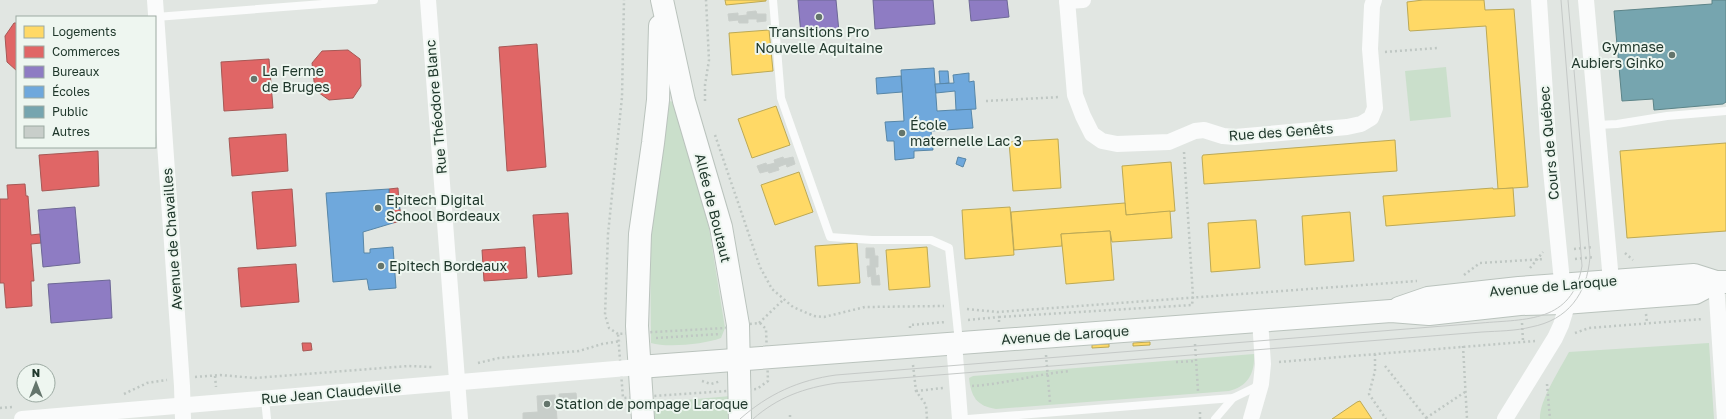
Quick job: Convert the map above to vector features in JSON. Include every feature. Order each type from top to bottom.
[{"type":"street","name":"Avenue de Chavailles","points":[[155,0],[156,16]]},
{"type":"street","name":"Rue Théodore Blanc","points":[[428,0],[460,419]]},
{"type":"street","name":"Allée de Boutaut","points":[[662,0],[684,101],[721,227],[739,333],[740,419]]},
{"type":"street","name":"Allée de Boutaut","points":[[643,419],[637,326],[640,234],[654,143],[658,100],[658,69],[662,0]]},
{"type":"street","name":"Rue des Genêts","points":[[1083,0],[1067,0],[1075,96],[1092,134],[1102,141],[1117,144],[1166,142],[1177,139],[1195,130],[1204,130],[1223,136],[1235,136],[1347,127],[1361,124],[1371,118],[1375,108],[1370,49],[1372,6],[1374,0]]},
{"type":"street","name":"Cours de Québec","points":[[1505,419],[1555,338],[1561,325],[1564,312],[1564,294],[1548,140],[1538,0]]},
{"type":"street","points":[[1586,0],[1610,281],[1607,291],[1595,300]]},
{"type":"street","name":"Avenue de Chavailles","points":[[156,18],[182,378],[183,412]]},
{"type":"street","name":"Avenue de Laroque","points":[[1564,294],[1610,281],[1694,275],[1721,282]]},
{"type":"street","name":"Avenue de Laroque","points":[[639,367],[1391,311],[1428,298],[1519,288],[1595,300],[1695,293],[1721,282]]},
{"type":"street","points":[[1721,282],[1719,318],[1725,419]]},
{"type":"street","points":[[1251,419],[1261,384],[1263,364],[1260,320]]},
{"type":"street","points":[[957,343],[957,387],[960,419]]},
{"type":"street","name":"Rue Jean Claudeville","points":[[21,413],[183,412],[265,398],[457,375],[639,367]]},
{"type":"lane","points":[[156,18],[374,0]]},
{"type":"lane","points":[[773,0],[781,98],[830,237],[872,240],[930,240],[949,248],[956,307],[957,343]]},
{"type":"lane","points":[[1597,124],[1617,124],[1666,116],[1726,111]]},
{"type":"lane","points":[[1215,419],[1234,398],[1261,384]]},
{"type":"lane","points":[[265,398],[267,419]]},
{"type":"lane","points":[[968,419],[1234,398]]},
{"type":"path","points":[[618,334],[609,328],[604,315],[608,234],[622,97],[624,0]]},
{"type":"path","points":[[706,0],[709,60],[705,85],[706,104]]},
{"type":"path","points":[[1405,51],[1437,48]]},
{"type":"path","points":[[986,102],[1075,96]]},
{"type":"path","points":[[714,132],[760,267],[772,289],[783,300],[793,307],[814,316],[824,317],[865,307],[916,305],[956,307],[998,312],[1420,281]]},
{"type":"path","points":[[1183,136],[1194,297],[1192,305],[1193,326],[1200,419]]},
{"type":"path","points":[[1460,278],[1480,264],[1548,258],[1560,260],[1608,256]]},
{"type":"path","points":[[664,338],[749,332],[783,300]]},
{"type":"path","points":[[1263,364],[1555,338],[1567,336],[1589,328],[1719,318]]},
{"type":"path","points":[[123,394],[147,383],[182,378],[220,376],[255,378],[408,366],[438,368],[457,375],[470,366],[499,358],[579,351],[618,341]]},
{"type":"path","points":[[1463,346],[1466,419]]},
{"type":"path","points":[[1375,354],[1375,370],[1369,394],[1386,419]]},
{"type":"path","points":[[1176,362],[1196,361]]},
{"type":"path","points":[[1385,366],[1427,418],[1465,392]]},
{"type":"path","points":[[927,419],[926,405],[916,391],[986,385],[1048,373],[1070,371]]},
{"type":"path","points":[[1547,384],[1550,419]]},
{"type":"path","points":[[0,408],[21,413]]},
{"type":"green space","points":[[1446,67],[1451,117],[1410,121],[1405,71]]},
{"type":"green space","points":[[669,101],[674,102],[709,228],[725,328],[721,338],[686,345],[651,343],[650,236],[666,104]]},
{"type":"green space","points":[[1709,343],[1714,419],[1540,419],[1546,394],[1569,352]]},
{"type":"green space","points":[[1254,354],[1252,373],[1249,378],[1241,386],[1229,391],[996,409],[989,408],[979,403],[971,390],[969,378],[973,376]]},
{"type":"green space","points":[[731,396],[731,419],[652,419],[650,403]]},
{"type":"building: Logements","points":[[725,0],[766,0],[766,1],[726,5]]},
{"type":"building: Logements","points":[[1423,0],[1484,0],[1485,10],[1514,9],[1528,187],[1498,189],[1486,26],[1410,31],[1407,2]]},
{"type":"building: Logements","points":[[769,30],[773,71],[732,75],[729,33]]},
{"type":"building: Logements","points":[[776,106],[790,145],[752,158],[738,119]]},
{"type":"building: Logements","points":[[1058,139],[1061,188],[1013,191],[1009,142]]},
{"type":"building: Logements","points":[[1395,140],[1397,171],[1204,184],[1203,155]]},
{"type":"building: Logements","points":[[1726,143],[1726,231],[1627,238],[1620,151]]},
{"type":"building: Logements","points":[[1171,162],[1175,211],[1126,215],[1122,166]]},
{"type":"building: Logements","points":[[799,172],[813,212],[775,225],[761,185]]},
{"type":"building: Logements","points":[[1493,188],[1513,188],[1515,216],[1386,226],[1383,196]]},
{"type":"building: Logements","points":[[1125,203],[1126,215],[1170,211],[1172,238],[1112,242],[1110,231],[1061,234],[1062,246],[1014,250],[1011,212]]},
{"type":"building: Logements","points":[[1010,207],[1014,255],[965,259],[962,210]]},
{"type":"building: Logements","points":[[1350,212],[1354,261],[1305,265],[1302,216]]},
{"type":"building: Logements","points":[[1256,220],[1260,268],[1211,272],[1208,223]]},
{"type":"building: Logements","points":[[1110,231],[1114,280],[1066,284],[1061,234]]},
{"type":"building: Logements","points":[[857,243],[860,283],[818,286],[815,246]]},
{"type":"building: Logements","points":[[927,247],[930,287],[889,290],[886,250]]},
{"type":"building: Logements","points":[[1150,342],[1150,345],[1133,346],[1133,343]]},
{"type":"building: Logements","points":[[1109,344],[1109,347],[1092,348],[1092,345]]},
{"type":"building: Logements","points":[[1360,401],[1372,419],[1332,419],[1357,402]]},
{"type":"building: Commerces","points":[[14,23],[16,23],[16,70],[7,62],[5,36]]},
{"type":"building: Commerces","points":[[537,44],[546,167],[507,171],[499,47]]},
{"type":"building: Commerces","points":[[348,50],[360,59],[361,86],[353,98],[329,100],[315,90],[312,63],[322,51]]},
{"type":"building: Commerces","points":[[269,59],[273,108],[224,111],[221,62]]},
{"type":"building: Commerces","points":[[286,134],[288,171],[232,176],[229,138]]},
{"type":"building: Commerces","points":[[98,151],[99,186],[42,191],[39,155]]},
{"type":"building: Commerces","points":[[25,184],[26,196],[28,196],[31,235],[40,234],[41,243],[31,244],[34,281],[31,281],[32,306],[6,308],[4,283],[0,283],[0,199],[8,199],[7,185]]},
{"type":"building: Commerces","points":[[398,188],[399,203],[389,203],[389,189]]},
{"type":"building: Commerces","points":[[292,189],[296,246],[257,249],[252,192]]},
{"type":"building: Commerces","points":[[391,209],[400,209],[401,221],[393,223]]},
{"type":"building: Commerces","points":[[568,213],[572,274],[538,277],[533,215]]},
{"type":"building: Commerces","points":[[525,247],[527,278],[484,281],[482,250]]},
{"type":"building: Commerces","points":[[296,264],[299,302],[241,307],[238,268]]},
{"type":"building: Commerces","points":[[302,343],[311,343],[312,350],[303,351]]},
{"type":"building: Bureaux","name":"Transitions Pro Nouvelle Aquitaine","points":[[798,0],[836,0],[839,32],[801,35]]},
{"type":"building: Bureaux","points":[[873,0],[933,0],[935,24],[875,29]]},
{"type":"building: Bureaux","points":[[969,0],[1007,0],[1009,17],[971,21]]},
{"type":"building: Bureaux","points":[[75,207],[80,263],[43,267],[38,210]]},
{"type":"building: Bureaux","points":[[110,280],[112,318],[51,323],[48,284]]},
{"type":"building: Écoles","points":[[934,68],[937,111],[971,109],[973,128],[931,131],[933,150],[914,151],[914,158],[895,160],[894,141],[887,141],[885,122],[904,121],[901,70]]},
{"type":"building: Écoles","points":[[939,71],[948,71],[949,83],[940,84]]},
{"type":"building: Écoles","points":[[969,73],[969,82],[974,81],[976,109],[956,110],[955,91],[936,93],[935,84],[954,83],[953,75]]},
{"type":"building: Écoles","points":[[901,76],[902,92],[877,94],[876,78]]},
{"type":"building: Écoles","points":[[958,157],[966,159],[963,167],[956,164]]},
{"type":"building: Écoles","points":[[389,189],[389,203],[399,203],[400,209],[391,209],[393,223],[363,232],[364,253],[370,253],[370,249],[393,247],[396,288],[369,290],[367,279],[333,282],[326,193]]},
{"type":"building: Public","name":"Gymnase Aubiers Ginko","points":[[1712,0],[1726,0],[1726,102],[1723,104],[1654,110],[1653,99],[1622,101],[1614,11],[1712,4]]},
{"type":"building: Autres","points":[[756,11],[757,14],[766,14],[766,21],[757,22],[757,19],[748,19],[748,23],[739,23],[738,20],[729,21],[728,14],[738,13],[738,16],[747,15],[747,12]]},
{"type":"building: Autres","points":[[783,157],[784,159],[793,157],[795,164],[787,167],[786,164],[778,167],[779,170],[769,173],[768,171],[760,173],[757,166],[766,163],[767,165],[775,163],[774,160]]},
{"type":"building: Autres","points":[[866,248],[874,248],[875,256],[878,256],[878,267],[875,267],[876,276],[879,275],[880,285],[872,285],[871,276],[868,277],[867,266],[870,266],[870,258],[866,258]]},
{"type":"building: Autres","points":[[576,393],[577,402],[560,404],[559,394]]},
{"type":"building: Autres","name":"Station de pompage Laroque","points":[[555,395],[557,419],[523,419],[523,413],[538,412],[537,396]]},
{"type":"tram line","points":[[740,419],[773,395],[809,380],[836,375],[1514,320],[1545,314],[1558,308],[1568,298],[1577,285],[1582,266],[1561,0]]},
{"type":"tram line","points":[[753,419],[762,411],[782,399],[813,388],[837,383],[1513,330],[1544,324],[1565,312],[1580,294],[1585,283],[1590,257],[1568,0]]},
{"type":"place","name":"Transitions Pro Nouvelle Aquitaine","points":[[819,17]]},
{"type":"place","name":"Gymnase Aubiers Ginko","points":[[1672,55]]},
{"type":"place","name":"La Ferme de Bruges","points":[[254,79]]},
{"type":"place","name":"École maternelle Lac 3","points":[[902,133]]},
{"type":"place","name":"Epitech Digital School Bordeaux","points":[[378,208]]},
{"type":"place","name":"Epitech Bordeaux","points":[[381,266]]},
{"type":"place","name":"Station de pompage Laroque","points":[[547,404]]}]
